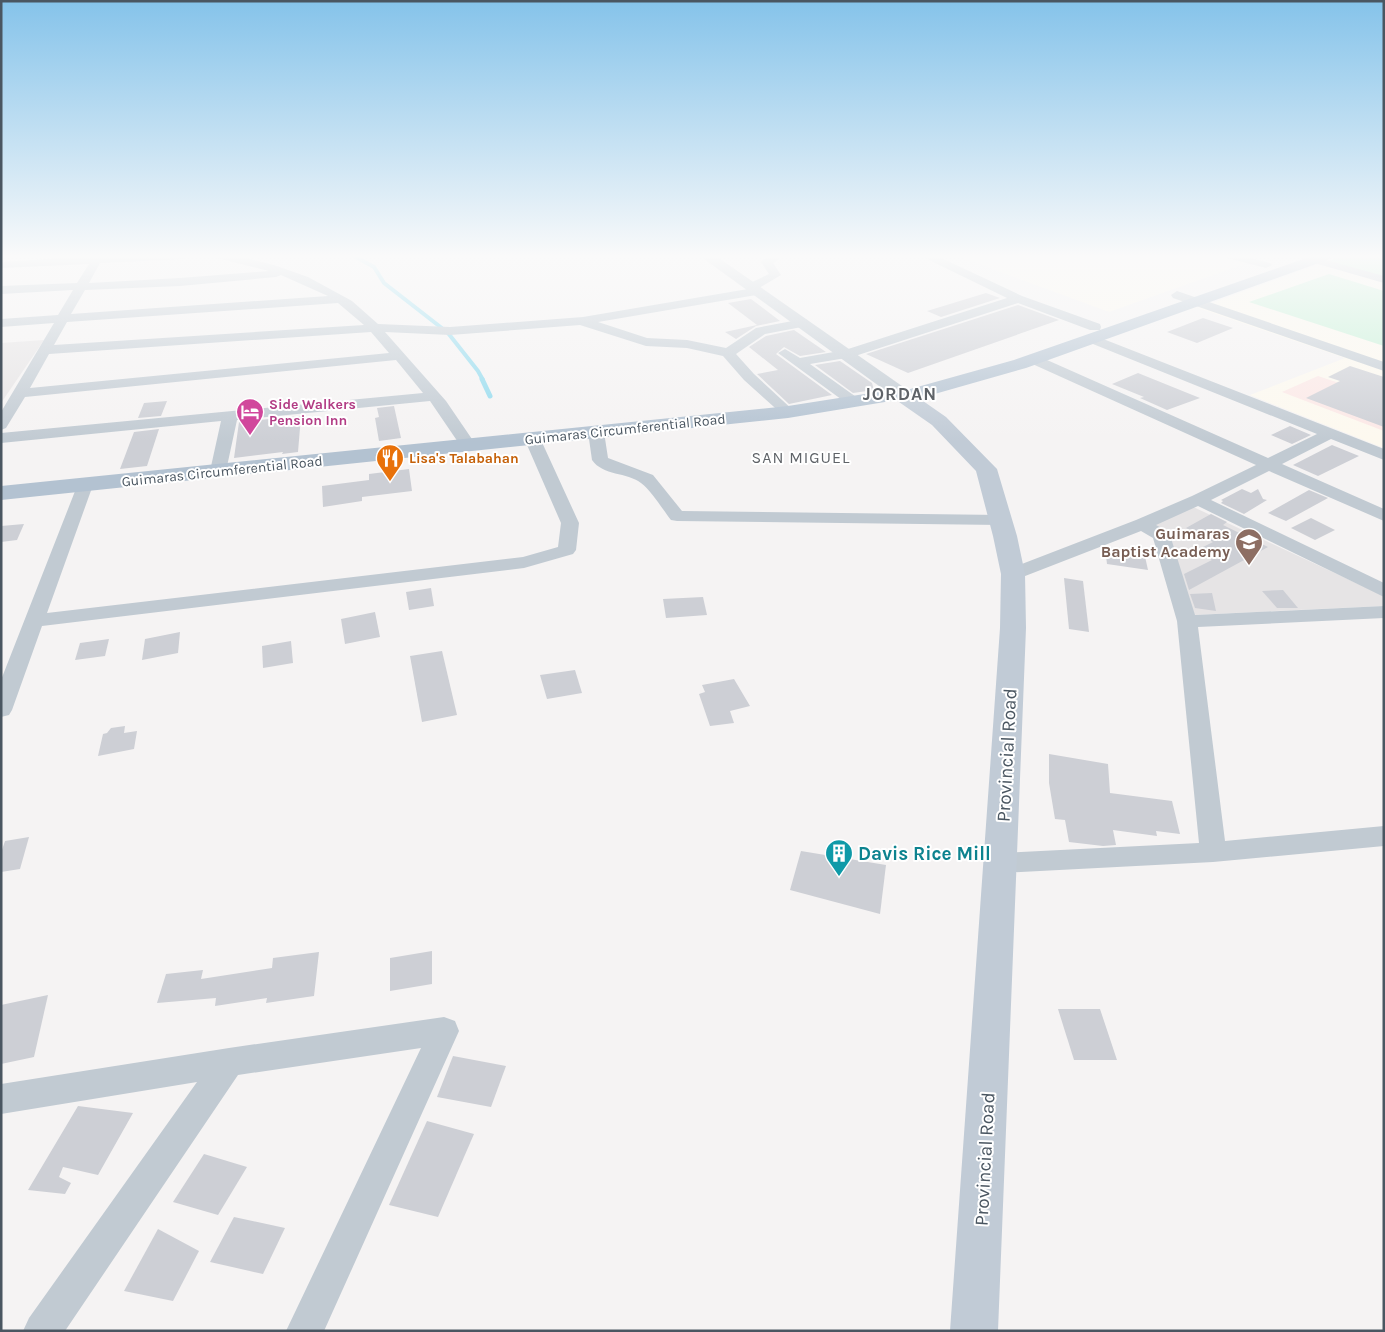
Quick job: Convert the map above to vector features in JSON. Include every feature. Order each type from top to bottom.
[{"type":"main road","name":"Guimaras Circumferential Road","points":[[1,493],[788,412],[854,402],[902,394],[1033,359],[1125,318]]},
{"type":"main road","name":"Guimaras Circumferential Road","points":[[902,394],[1012,357],[1146,318]]},
{"type":"main road","name":"Provincial Road","points":[[902,394],[939,421],[986,469],[1001,520],[1013,574],[1013,628],[974,1331]]},
{"type":"street","points":[[1,323],[85,318]]},
{"type":"street","points":[[362,318],[374,328],[434,396],[451,417],[468,446]]},
{"type":"street","points":[[44,350],[374,328],[450,331],[583,321],[598,318]]},
{"type":"street","name":"Provincial Road","points":[[796,318],[902,394]]},
{"type":"street","points":[[798,362],[847,354],[958,318]]},
{"type":"street","points":[[1061,318],[1384,455]]},
{"type":"street","points":[[1241,318],[1384,367]]},
{"type":"street","points":[[1277,318],[1384,354]]},
{"type":"street","points":[[1,425],[61,320]]},
{"type":"street","points":[[583,321],[646,342],[687,344],[728,353],[749,377],[788,412]]},
{"type":"street","points":[[728,353],[761,331],[803,323]]},
{"type":"street","points":[[1304,340],[1342,340]]},
{"type":"street","points":[[786,353],[854,402]]},
{"type":"street","points":[[20,392],[399,356]]},
{"type":"street","points":[[1033,359],[1384,516]]},
{"type":"street","points":[[1,438],[434,396]]},
{"type":"street","points":[[218,471],[230,415]]},
{"type":"street","points":[[596,432],[600,460],[608,465],[647,479],[677,516],[1001,520]]},
{"type":"street","points":[[1013,574],[1198,500],[1330,433]]},
{"type":"street","points":[[34,621],[524,562],[567,550],[570,523],[532,438]]},
{"type":"street","points":[[1,710],[85,484]]},
{"type":"street","points":[[1198,500],[1384,591]]},
{"type":"street","points":[[1142,524],[1161,535],[1187,621],[1213,852]]},
{"type":"street","points":[[1187,621],[1384,612]]},
{"type":"street","points":[[1000,862],[1213,852],[1384,836]]},
{"type":"street","points":[[1,1098],[228,1062],[444,1031],[305,1331]]},
{"type":"street","points":[[42,1331],[228,1062]]},
{"type":"shaded area","points":[[1228,318],[1384,318],[1384,448],[1250,395],[1345,358]]},
{"type":"shaded area","points":[[44,340],[1,403],[1,343]]},
{"type":"shaded area","points":[[1318,376],[1366,392],[1384,382],[1384,431],[1282,392]]},
{"type":"shaded area","name":"Guimaras Baptist Academy","points":[[1189,505],[1384,596],[1384,606],[1193,615],[1151,524]]},
{"type":"green space","points":[[1299,318],[1384,318],[1384,346]]},
{"type":"building","points":[[748,318],[776,318],[780,321],[756,326],[736,339],[725,332],[757,325]]},
{"type":"building","points":[[977,318],[1054,318],[1059,320],[908,373],[866,354]]},
{"type":"building","points":[[1203,318],[1233,328],[1197,343],[1167,332]]},
{"type":"building","points":[[794,330],[826,352],[800,356],[784,347],[776,354],[832,395],[789,404],[757,374],[778,370],[749,347],[766,336]]},
{"type":"building","points":[[840,361],[872,383],[874,390],[853,393],[815,365]]},
{"type":"building","points":[[1350,366],[1384,377],[1384,427],[1306,398],[1340,381],[1328,377]]},
{"type":"building","points":[[1138,373],[1200,398],[1167,410],[1140,398],[1144,397],[1112,384]]},
{"type":"building","points":[[167,401],[161,416],[138,418],[144,403]]},
{"type":"building","points":[[394,406],[401,438],[379,441],[375,418],[379,417],[377,408]]},
{"type":"building","points":[[301,416],[298,452],[234,458],[239,422]]},
{"type":"building","points":[[1290,426],[1311,435],[1292,444],[1271,435]]},
{"type":"building","points":[[159,429],[147,466],[120,469],[134,432]]},
{"type":"building","points":[[1332,445],[1359,456],[1318,476],[1293,465]]},
{"type":"building","points":[[409,469],[412,491],[362,497],[362,501],[323,507],[322,486],[369,480],[369,474]]},
{"type":"building","points":[[1242,489],[1251,493],[1258,489],[1263,499],[1267,500],[1244,514],[1221,503],[1223,501],[1221,500]]},
{"type":"building","points":[[1309,490],[1328,498],[1286,521],[1268,513]]},
{"type":"building","points":[[1211,514],[1227,522],[1223,525],[1268,547],[1189,590],[1184,574],[1212,560],[1195,551],[1213,542],[1186,528]]},
{"type":"building","points":[[1311,518],[1335,530],[1315,540],[1291,528]]},
{"type":"building","points":[[24,524],[17,540],[1,542],[1,526]]},
{"type":"building","points":[[1105,547],[1144,552],[1148,570],[1107,564]]},
{"type":"building","points":[[1064,578],[1083,581],[1089,632],[1069,629]]},
{"type":"building","points":[[431,588],[434,606],[409,610],[406,592]]},
{"type":"building","points":[[1283,590],[1298,608],[1277,608],[1262,591]]},
{"type":"building","points":[[1212,593],[1216,611],[1195,608],[1190,594]]},
{"type":"building","points":[[703,597],[707,615],[666,618],[663,599]]},
{"type":"building","points":[[375,612],[380,637],[345,644],[341,619]]},
{"type":"building","points":[[180,632],[178,653],[142,660],[145,639]]},
{"type":"building","points":[[109,639],[105,656],[75,660],[80,643]]},
{"type":"building","points":[[291,641],[293,663],[263,668],[262,646]]},
{"type":"building","points":[[442,651],[457,715],[422,722],[410,656]]},
{"type":"building","points":[[575,670],[582,693],[547,699],[540,675]]},
{"type":"building","points":[[734,679],[750,706],[730,711],[734,723],[710,726],[699,694],[705,692],[702,685]]},
{"type":"building","points":[[125,726],[124,733],[137,731],[134,749],[98,756],[103,734],[107,733],[111,728]]},
{"type":"building","points":[[1049,754],[1108,764],[1110,793],[1172,801],[1180,834],[1156,831],[1157,836],[1113,830],[1116,845],[1103,846],[1069,842],[1065,820],[1055,819],[1049,783]]},
{"type":"building","points":[[29,837],[20,869],[1,872],[1,853],[5,841]]},
{"type":"building","name":"Davis Rice Mill","points":[[801,851],[886,865],[880,914],[790,890]]},
{"type":"building","points":[[432,951],[432,984],[390,991],[390,958]]},
{"type":"building","points":[[319,952],[314,996],[266,1003],[267,998],[215,1006],[216,998],[157,1003],[166,974],[203,970],[201,979],[272,968],[273,958]]},
{"type":"building","points":[[48,995],[34,1057],[1,1064],[1,1005]]},
{"type":"building","points":[[1058,1009],[1100,1009],[1117,1060],[1074,1060]]},
{"type":"building","points":[[453,1056],[506,1066],[491,1107],[437,1097]]},
{"type":"building","points":[[78,1106],[133,1113],[98,1175],[63,1167],[59,1177],[71,1183],[65,1194],[28,1190]]},
{"type":"building","points":[[427,1121],[474,1134],[438,1217],[389,1205]]},
{"type":"building","points":[[204,1154],[247,1167],[218,1215],[173,1202]]},
{"type":"building","points":[[234,1217],[285,1228],[263,1274],[210,1262]]},
{"type":"building","points":[[158,1229],[199,1251],[173,1301],[124,1291]]},
{"type":"waterway","points":[[429,318],[443,329]]},
{"type":"waterway","points":[[448,333],[483,380]]},
{"type":"waterway","points":[[482,379],[490,396]]},
{"type":"place","name":"Side Walkers Pension Inn","points":[[250,436]]},
{"type":"place","name":"Lisa's Talabahan","points":[[390,482]]},
{"type":"place","name":"Guimaras Baptist Academy","points":[[1249,566]]},
{"type":"place","name":"Davis Rice Mill","points":[[839,877]]},
{"type":"district","name":"JORDAN","points":[[900,394]]},
{"type":"district","name":"SAN MIGUEL","points":[[801,457]]}]
